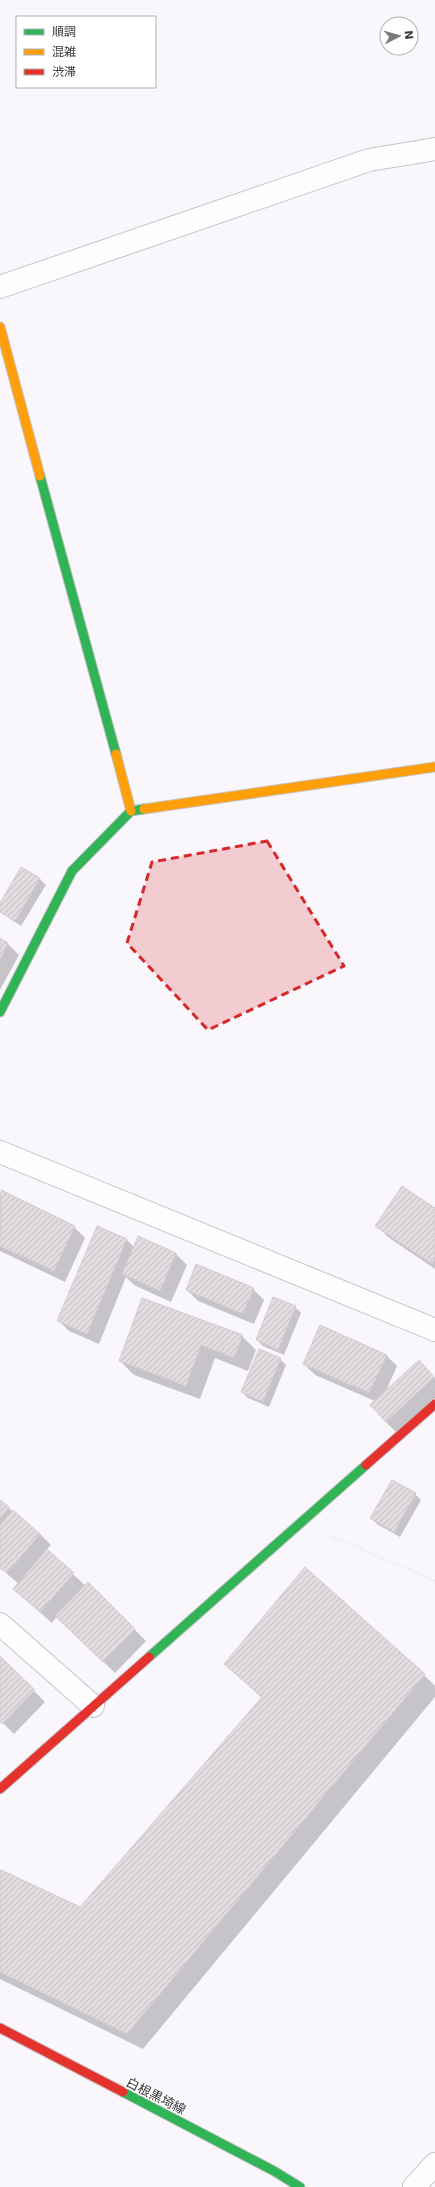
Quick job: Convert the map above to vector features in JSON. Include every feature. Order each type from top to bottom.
[{"type":"street","points":[[0,287],[369,160],[435,149]]},
{"type":"street","points":[[0,327],[131,811]]},
{"type":"street","points":[[0,1012],[72,871],[131,811],[435,766]]},
{"type":"street","points":[[0,1152],[435,1330]]},
{"type":"street","points":[[0,1789],[435,1404]]},
{"type":"street","points":[[0,1624],[93,1706]]},
{"type":"street","name":"白根黒埼線","points":[[0,2028],[300,2187]]},
{"type":"street","points":[[414,2187],[435,2164]]},
{"type":"path","points":[[300,1523],[435,1581]]},
{"type":"highlighted area","points":[[267,841],[344,966],[208,1030],[127,943],[152,862]]},
{"type":"building","points":[[21,867],[40,878],[15,921],[0,912],[0,903]]},
{"type":"building","points":[[0,938],[8,943],[0,960]]},
{"type":"building","points":[[402,1186],[435,1208],[435,1259],[432,1264],[375,1226]]},
{"type":"building","points":[[1,1190],[75,1226],[54,1271],[0,1246]]},
{"type":"building","points":[[97,1226],[127,1239],[87,1334],[57,1321]]},
{"type":"building","points":[[138,1236],[176,1253],[160,1291],[122,1274]]},
{"type":"building","points":[[196,1264],[254,1288],[243,1314],[186,1290]]},
{"type":"building","points":[[273,1297],[296,1306],[278,1350],[256,1340]]},
{"type":"building","points":[[142,1298],[243,1335],[234,1358],[201,1345],[186,1386],[119,1361]]},
{"type":"building","points":[[320,1325],[387,1355],[369,1393],[303,1364]]},
{"type":"building","points":[[259,1349],[281,1358],[263,1402],[241,1392]]},
{"type":"building","points":[[419,1360],[434,1377],[386,1422],[370,1405]]},
{"type":"building","points":[[392,1480],[416,1493],[394,1532],[370,1518]]},
{"type":"building","points":[[0,1500],[9,1507],[0,1519]]},
{"type":"building","points":[[13,1510],[40,1534],[7,1573],[0,1568],[0,1525]]},
{"type":"building","points":[[47,1549],[74,1573],[40,1612],[13,1589]]},
{"type":"building","points":[[305,1567],[425,1674],[127,2034],[0,1972],[1,1870],[80,1907],[262,1697],[224,1664]]},
{"type":"building","points":[[88,1582],[135,1629],[103,1662],[55,1616]]},
{"type":"building","points":[[0,1656],[35,1690],[2,1724],[0,1721]]},
{"type":"traffic: fast","points":[[40,476],[116,754]]},
{"type":"traffic: fast","points":[[0,1012],[72,871],[131,811],[144,809]]},
{"type":"traffic: fast","points":[[149,1657],[366,1465]]},
{"type":"traffic: fast","points":[[123,2092],[274,2171],[300,2187]]},
{"type":"traffic: slow","points":[[0,327],[40,476]]},
{"type":"traffic: slow","points":[[116,754],[131,811]]},
{"type":"traffic: slow","points":[[144,809],[435,767]]},
{"type":"traffic: jam","points":[[366,1465],[435,1404]]},
{"type":"traffic: jam","points":[[0,1789],[149,1657]]},
{"type":"traffic: jam","points":[[0,2028],[123,2092]]}]
